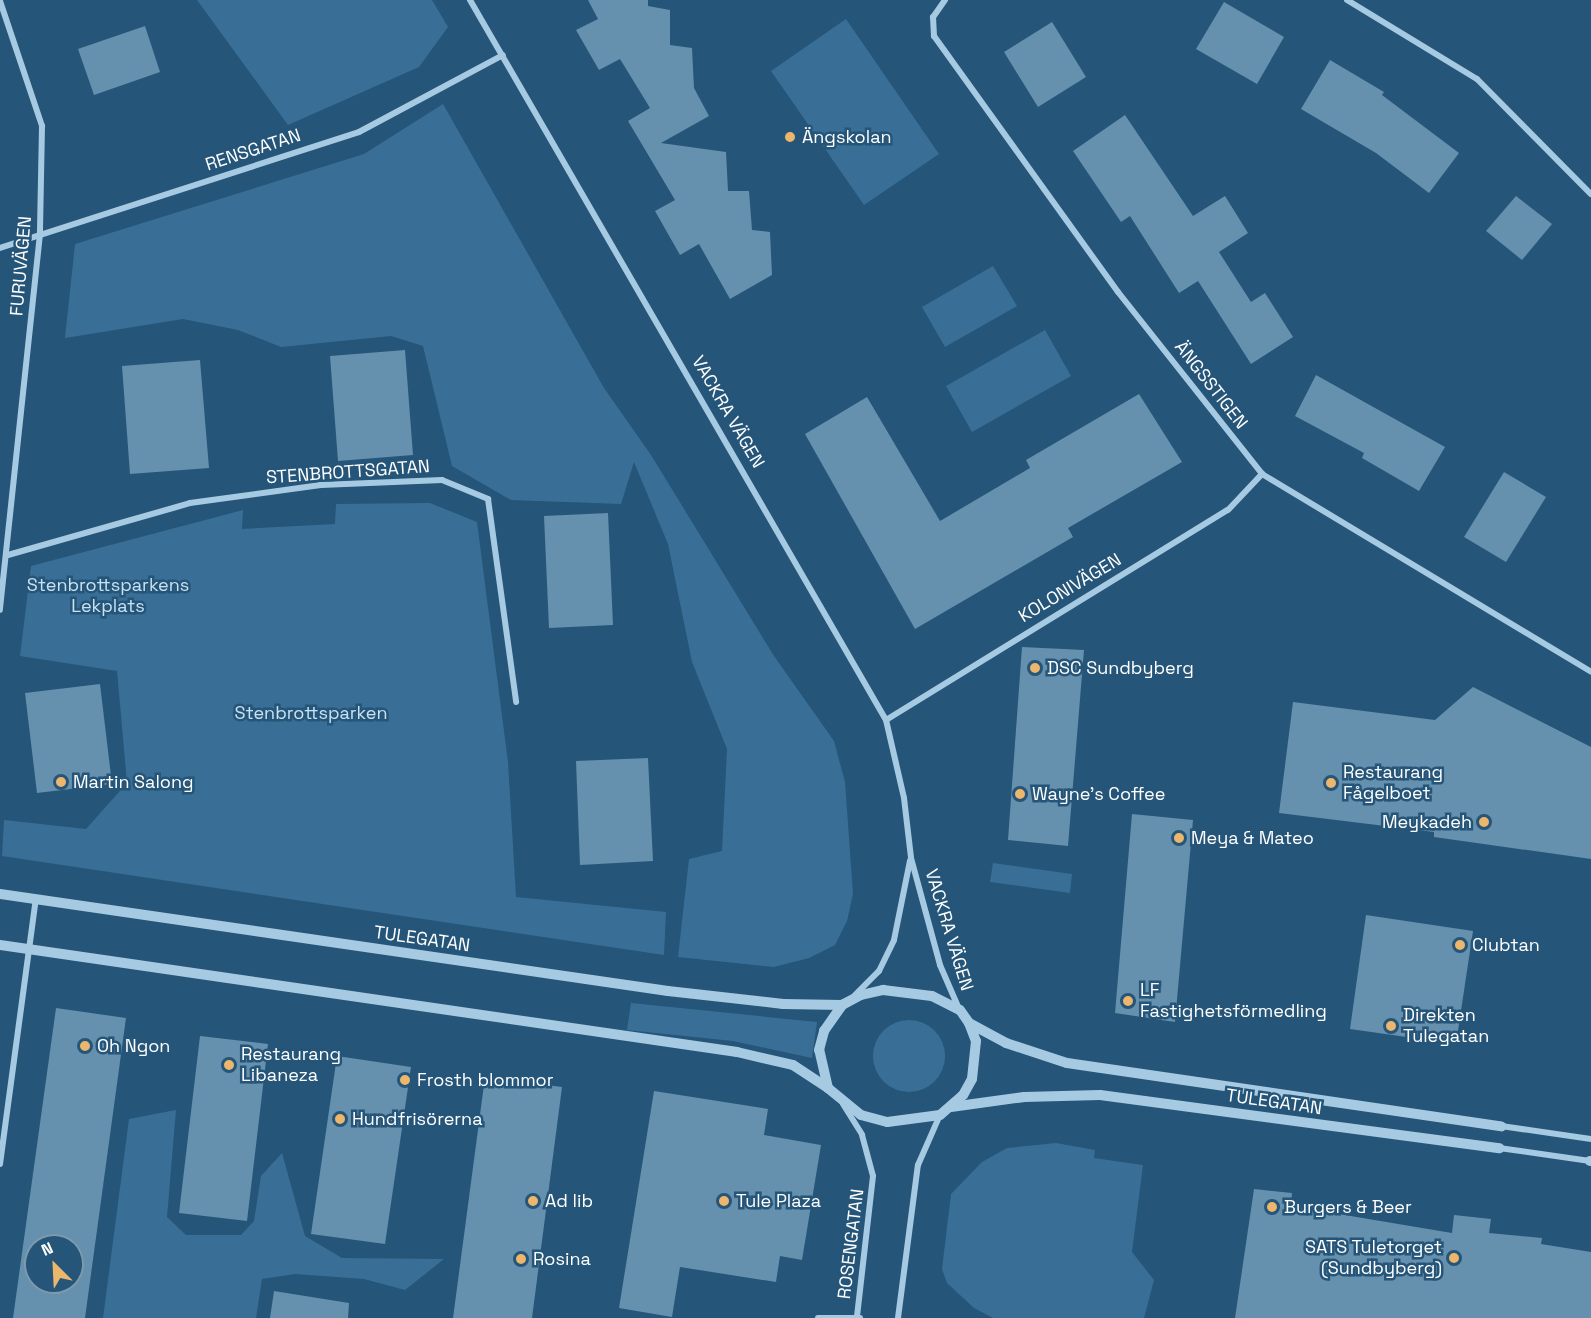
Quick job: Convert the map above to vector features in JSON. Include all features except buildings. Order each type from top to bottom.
[{"type":"street","name":"VACKRA VÄGEN","points":[[470,0],[886,720],[904,798],[911,858],[940,965],[960,1010]]},
{"type":"street","name":"ÄNGSSTIGEN","points":[[945,0],[933,17],[934,36],[1118,292],[1262,474],[1591,672]]},
{"type":"street","points":[[1347,0],[1477,79],[1591,194]]},
{"type":"street","name":"FURUVÄGEN","points":[[0,1],[42,126],[40,234],[8,555],[0,610]]},
{"type":"street","name":"RENSGATAN","points":[[0,248],[359,132],[503,55]]},
{"type":"street","name":"KOLONIVÄGEN","points":[[886,720],[1228,510],[1262,474]]},
{"type":"street","name":"STENBROTTSGATAN","points":[[8,555],[190,503],[321,485],[442,480],[488,499],[516,702]]},
{"type":"street","name":"VACKRA VÄGEN","points":[[852,999],[879,971],[894,940],[911,858]]},
{"type":"street","name":"TULEGATAN","points":[[0,894],[668,991],[783,1004],[842,1005]]},
{"type":"street","points":[[0,1164],[36,899]]},
{"type":"street","points":[[0,945],[737,1052],[793,1065],[828,1088],[843,1104],[861,1115],[887,1122],[940,1115],[951,1107],[972,1079],[976,1041],[969,1023],[960,1010],[918,991],[883,990],[852,999],[842,1005],[824,1031],[819,1050],[828,1088]]},
{"type":"street","name":"TULEGATAN","points":[[969,1023],[1006,1043],[1067,1063],[1591,1139]]},
{"type":"street","name":"TULEGATAN","points":[[951,1107],[1035,1096],[1100,1095],[1590,1161]]},
{"type":"street","name":"ROSENGATAN","points":[[843,1104],[862,1135],[873,1176],[859,1318]]},
{"type":"street","points":[[898,1318],[918,1165],[940,1115]]},
{"type":"street","points":[[818,1318],[859,1318]]},
{"type":"green space","points":[[197,0],[432,0],[448,27],[419,67],[288,125]]},
{"type":"green space","points":[[846,19],[939,154],[864,205],[771,71]]},
{"type":"green space","points":[[443,104],[604,388],[651,455],[774,656],[834,741],[845,782],[853,894],[847,921],[835,945],[809,958],[774,967],[678,957],[689,859],[722,851],[727,749],[692,662],[668,544],[634,462],[621,504],[511,500],[452,466],[423,346],[391,336],[281,347],[238,330],[183,319],[65,338],[75,244],[364,154]]},
{"type":"green space","points":[[993,266],[1017,306],[945,347],[922,307]]},
{"type":"green space","points":[[1045,330],[1071,376],[972,432],[946,386]]},
{"type":"green space","name":"Stenbrottsparken","points":[[430,503],[477,522],[508,762],[516,897],[666,912],[664,955],[2,856],[4,820],[86,829],[127,783],[117,671],[20,656],[31,566],[243,510],[242,529],[335,524],[336,504]]},
{"type":"green space","points":[[993,863],[1072,874],[1070,893],[990,882]]},
{"type":"green space","points":[[631,1003],[817,1022],[812,1058],[733,1041],[627,1030]]},
{"type":"green space","points":[[909,1020],[929,1026],[939,1036],[945,1056],[939,1076],[929,1086],[909,1092],[889,1086],[879,1076],[873,1056],[879,1036],[889,1026]]},
{"type":"green space","points":[[176,1110],[167,1217],[186,1235],[241,1235],[254,1221],[261,1176],[282,1153],[305,1236],[342,1258],[444,1259],[405,1290],[364,1279],[295,1274],[262,1279],[256,1318],[103,1318],[129,1119]]},
{"type":"green space","points":[[1056,1143],[1095,1150],[1094,1158],[1143,1165],[1132,1252],[1154,1280],[1144,1318],[993,1318],[974,1308],[947,1283],[942,1269],[951,1194],[982,1162],[1007,1148]]},
{"type":"place","name":"Ängskolan","points":[[790,137]]},
{"type":"place","name":"DSC Sundbyberg","points":[[1035,668]]},
{"type":"place","name":"Martin Salong","points":[[61,782]]},
{"type":"place","name":"Restaurang Fågelboet","points":[[1331,783]]},
{"type":"place","name":"Wayne's Coffee","points":[[1020,794]]},
{"type":"place","name":"Meykadeh","points":[[1484,822]]},
{"type":"place","name":"Meya & Mateo","points":[[1179,838]]},
{"type":"place","name":"Clubtan","points":[[1460,945]]},
{"type":"place","name":"LF Fastighetsförmedling","points":[[1128,1001]]},
{"type":"place","name":"Direkten Tulegatan","points":[[1391,1026]]},
{"type":"place","name":"Oh Ngon","points":[[85,1046]]},
{"type":"place","name":"Restaurang Libaneza","points":[[229,1065]]},
{"type":"place","name":"Frosth blommor","points":[[405,1080]]},
{"type":"place","name":"Hundfrisörerna","points":[[340,1119]]},
{"type":"place","name":"Ad lib","points":[[533,1201]]},
{"type":"place","name":"Tule Plaza","points":[[724,1201]]},
{"type":"place","name":"Burgers & Beer","points":[[1272,1207]]},
{"type":"place","name":"SATS Tuletorget (Sundbyberg)","points":[[1454,1258]]},
{"type":"place","name":"Rosina","points":[[521,1259]]},
{"type":"park label","name":"Stenbrottsparkens Lekplats","points":[[108,596]]}]
